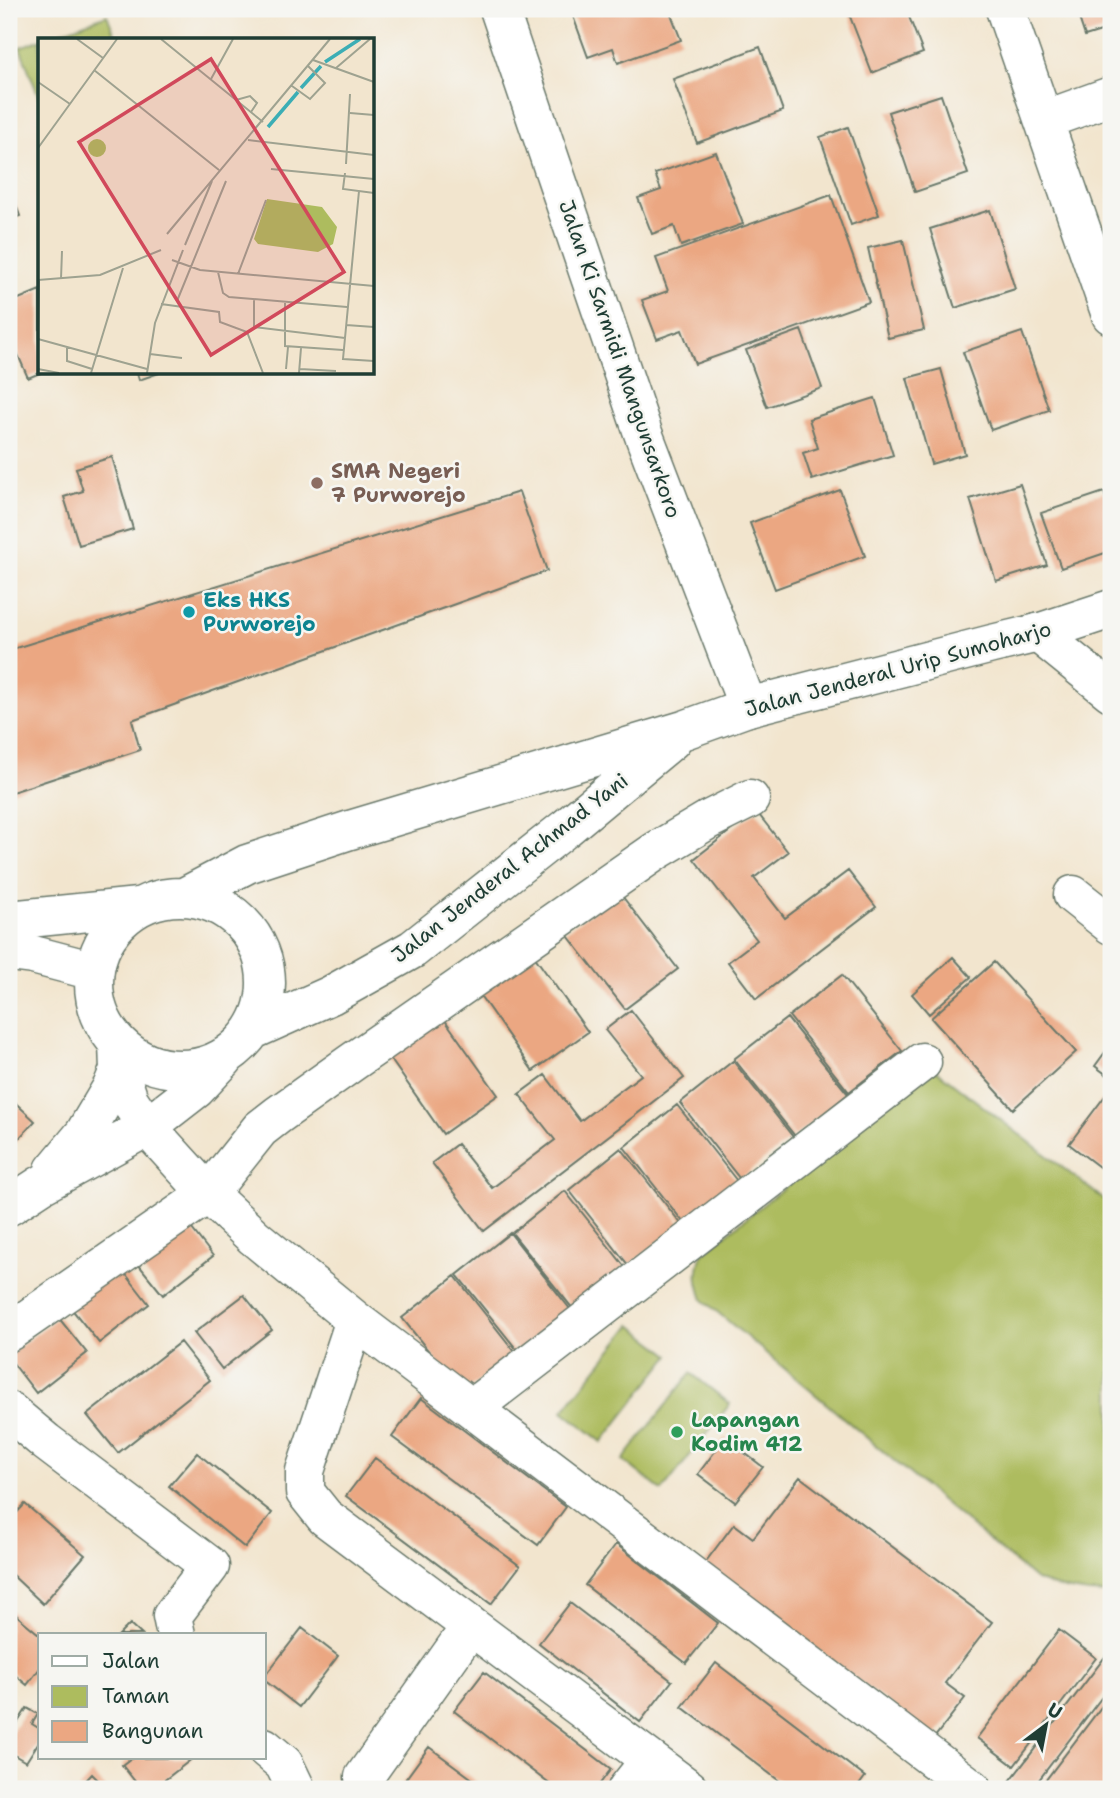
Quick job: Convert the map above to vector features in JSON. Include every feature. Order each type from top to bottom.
[{"type":"main road","name":"Jalan Ki Sarmidi Mangunsarkoro","points":[[499,9],[643,433],[748,707]]},
{"type":"main road","points":[[1005,9],[1111,315]]},
{"type":"main road","points":[[1044,120],[1111,96]]},
{"type":"main road","name":"Jalan Jenderal Urip Sumoharjo","points":[[186,897],[247,864],[428,806],[684,730],[748,707],[1038,633],[1111,609]]},
{"type":"main road","points":[[1038,633],[1111,692]]},
{"type":"main road","name":"Jalan Jenderal Achmad Yani","points":[[253,1030],[331,995],[413,949],[684,730]]},
{"type":"main road","points":[[9,1332],[208,1194],[260,1129],[288,1108],[656,852],[708,820],[750,799]]},
{"type":"main road","points":[[1073,895],[1111,925]]},
{"type":"main road","points":[[9,920],[138,907],[161,898],[186,897],[215,904],[240,920],[258,944],[266,973],[265,1003],[253,1030],[196,1089],[147,1128],[41,1185],[9,1206]]},
{"type":"main road","points":[[138,907],[117,923],[102,945],[94,971],[94,995],[118,1056],[129,1100],[147,1128],[208,1194],[254,1237],[355,1320],[973,1789]]},
{"type":"main road","points":[[9,952],[33,955],[94,971]]},
{"type":"main road","points":[[118,1056],[169,1069],[198,1068],[225,1057]]},
{"type":"main road","points":[[41,1185],[84,1134],[112,1087],[118,1056]]},
{"type":"main road","points":[[472,1408],[922,1062]]},
{"type":"main road","points":[[355,1320],[304,1471],[305,1492],[325,1517],[471,1626],[638,1775],[689,1789]]},
{"type":"main road","points":[[9,1411],[210,1566],[172,1616],[176,1633]]},
{"type":"main road","points":[[366,1789],[364,1777],[471,1626]]},
{"type":"main road","points":[[266,1748],[284,1765],[296,1789]]},
{"type":"green space","points":[[107,15],[116,38],[44,38]]},
{"type":"green space","points":[[38,40],[38,95],[20,47]]},
{"type":"green space","name":"Lapangan Kodim 412","points":[[932,1067],[1111,1205],[1111,1593],[1073,1591],[1036,1580],[703,1300],[698,1277],[702,1254]]},
{"type":"green space","name":"Lapangan Kodim 412","points":[[631,1325],[670,1355],[602,1442],[563,1411]]},
{"type":"green space","name":"Lapangan Kodim 412","points":[[691,1373],[730,1404],[662,1491],[623,1460]]},
{"type":"building","points":[[593,9],[669,9],[681,40],[618,63],[613,48],[588,57],[573,16]]},
{"type":"building","points":[[847,9],[906,9],[923,53],[872,73]]},
{"type":"building","points":[[1076,9],[1111,9],[1111,28],[1085,36]]},
{"type":"building","points":[[760,47],[783,111],[697,143],[673,79]]},
{"type":"building","points":[[941,95],[968,174],[915,192],[888,112]]},
{"type":"building","points":[[848,127],[879,215],[851,225],[820,137]]},
{"type":"building","points":[[716,152],[743,224],[681,246],[674,226],[652,234],[638,198],[661,190],[655,174]]},
{"type":"building","points":[[9,186],[20,216],[9,220]]},
{"type":"building","points":[[831,195],[869,302],[695,364],[682,330],[657,339],[642,300],[668,291],[656,258]]},
{"type":"building","points":[[990,210],[1015,289],[955,308],[930,229]]},
{"type":"building","points":[[903,240],[924,330],[888,338],[868,248]]},
{"type":"building","points":[[38,291],[38,374],[28,378],[9,334],[9,303]]},
{"type":"building","points":[[801,330],[822,388],[767,407],[746,350]]},
{"type":"building","points":[[1022,332],[1049,410],[991,430],[963,352]]},
{"type":"building","points":[[941,369],[965,454],[931,464],[907,378]]},
{"type":"building","points":[[137,374],[156,374],[139,380]]},
{"type":"building","points":[[875,398],[893,455],[812,480],[803,453],[818,448],[809,419]]},
{"type":"building","points":[[112,457],[133,529],[79,545],[64,497],[83,491],[76,468]]},
{"type":"building","points":[[1020,484],[1047,565],[996,581],[970,499]]},
{"type":"building","points":[[840,490],[865,556],[775,589],[750,523]]},
{"type":"building","points":[[519,492],[547,571],[132,720],[140,750],[9,793],[9,650]]},
{"type":"building","points":[[1104,492],[1111,513],[1111,551],[1061,568],[1041,513]]},
{"type":"building","points":[[756,811],[788,852],[754,878],[785,918],[848,871],[876,907],[756,999],[728,962],[757,940],[694,859]]},
{"type":"building","points":[[619,892],[678,969],[625,1009],[565,932]]},
{"type":"building","points":[[532,953],[588,1032],[533,1071],[477,991]]},
{"type":"building","points":[[953,957],[971,977],[929,1014],[912,994]]},
{"type":"building","points":[[994,962],[1076,1052],[1013,1109],[931,1018]]},
{"type":"building","points":[[842,975],[902,1051],[849,1092],[789,1016]]},
{"type":"building","points":[[631,1010],[684,1078],[484,1231],[432,1163],[457,1144],[492,1188],[555,1140],[519,1094],[545,1075],[580,1121],[641,1075],[605,1030]]},
{"type":"building","points":[[442,1016],[498,1095],[443,1134],[387,1054]]},
{"type":"building","points":[[787,1018],[848,1094],[795,1136],[734,1059]]},
{"type":"building","points":[[1111,1044],[1111,1078],[1095,1066]]},
{"type":"building","points":[[733,1061],[793,1137],[740,1179],[680,1103]]},
{"type":"building","points":[[1111,1088],[1111,1176],[1069,1144]]},
{"type":"building","points":[[9,1097],[35,1121],[12,1146],[9,1144]]},
{"type":"building","points":[[677,1105],[737,1181],[684,1223],[624,1147]]},
{"type":"building","points":[[621,1148],[682,1225],[629,1266],[569,1190]]},
{"type":"building","points":[[565,1191],[625,1267],[573,1309],[512,1233]]},
{"type":"building","points":[[185,1220],[213,1256],[163,1295],[134,1259]]},
{"type":"building","points":[[510,1233],[570,1309],[518,1351],[457,1275]]},
{"type":"building","points":[[121,1268],[149,1304],[99,1343],[70,1307]]},
{"type":"building","points":[[455,1276],[515,1352],[463,1394],[402,1318]]},
{"type":"building","points":[[244,1295],[272,1330],[222,1369],[194,1333]]},
{"type":"building","points":[[58,1317],[87,1353],[36,1393],[9,1355]]},
{"type":"building","points":[[180,1342],[210,1380],[118,1453],[87,1415]]},
{"type":"building","points":[[421,1398],[566,1507],[538,1545],[392,1437]]},
{"type":"building","points":[[725,1438],[763,1467],[735,1502],[698,1474]]},
{"type":"building","points":[[197,1453],[272,1513],[245,1548],[169,1486]]},
{"type":"building","points":[[375,1458],[520,1566],[491,1604],[346,1496]]},
{"type":"building","points":[[800,1477],[992,1622],[945,1683],[965,1698],[934,1738],[704,1564],[734,1524],[753,1538]]},
{"type":"building","points":[[25,1504],[85,1555],[43,1604],[9,1572],[9,1521]]},
{"type":"building","points":[[616,1544],[718,1623],[686,1663],[585,1585]]},
{"type":"building","points":[[570,1603],[672,1681],[640,1722],[539,1643]]},
{"type":"building","points":[[9,1609],[38,1633],[38,1671],[27,1685],[9,1670]]},
{"type":"building","points":[[130,1624],[140,1633],[121,1633]]},
{"type":"building","points":[[302,1628],[338,1656],[299,1707],[266,1682],[266,1674]]},
{"type":"building","points":[[1059,1630],[1096,1658],[1014,1766],[977,1738]]},
{"type":"building","points":[[1111,1649],[1111,1685],[1032,1789],[1004,1789]]},
{"type":"building","points":[[716,1663],[865,1777],[856,1789],[790,1789],[682,1707]]},
{"type":"building","points":[[484,1672],[611,1769],[596,1789],[556,1789],[454,1711]]},
{"type":"building","points":[[1111,1694],[1111,1789],[1039,1789]]},
{"type":"building","points":[[27,1708],[38,1714],[32,1724],[38,1728],[38,1743],[26,1762],[9,1752],[9,1736]]},
{"type":"building","points":[[429,1747],[486,1789],[399,1788]]},
{"type":"building","points":[[130,1759],[192,1759],[153,1789],[141,1789],[122,1765]]},
{"type":"building","points":[[92,1774],[107,1789],[78,1789]]},
{"type":"place","name":"SMA Negeri 7 Purworejo","points":[[317,483]]},
{"type":"place","name":"Eks HKS Purworejo","points":[[189,612]]},
{"type":"place","name":"Lapangan Kodim 412","points":[[677,1432]]}]
